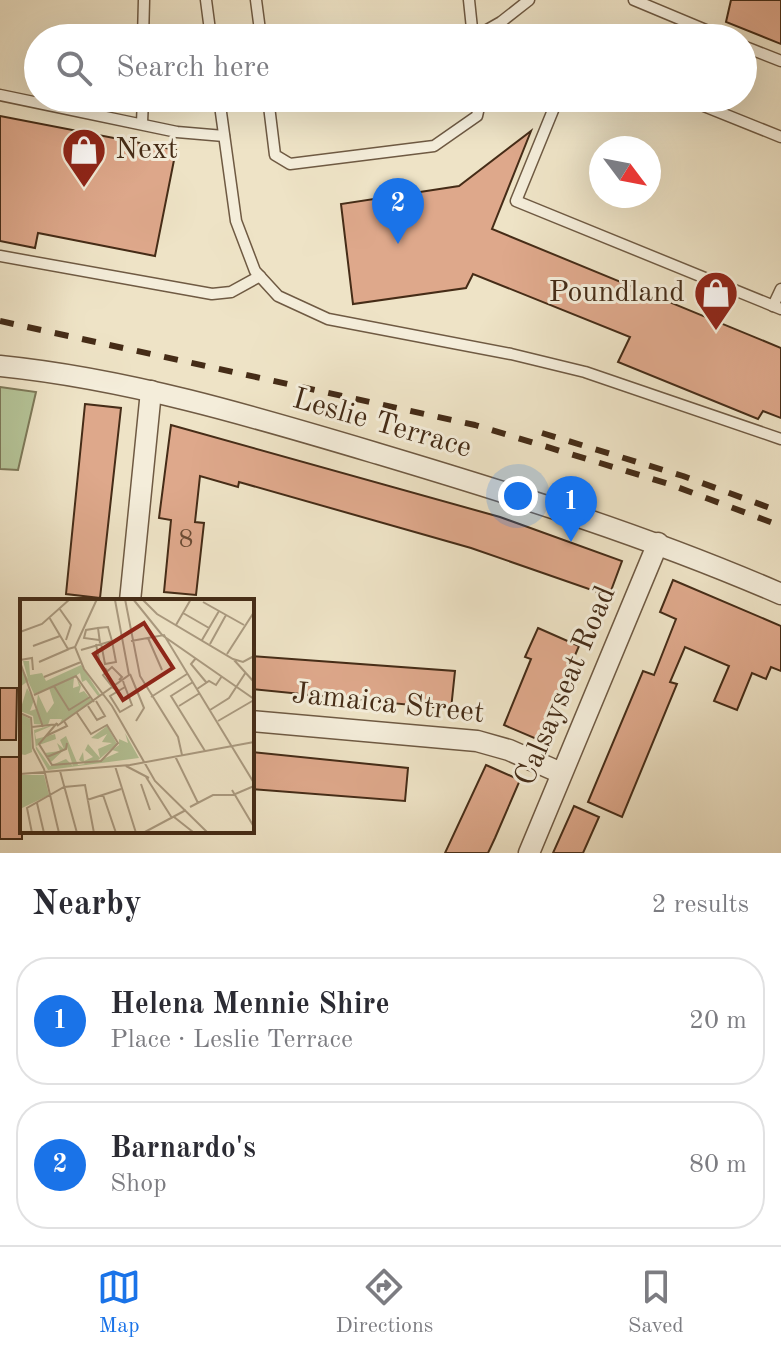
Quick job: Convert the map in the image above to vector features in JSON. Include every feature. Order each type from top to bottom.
[{"type":"street","name":"Leslie Terrace","points":[[0,366],[151,391],[504,491],[658,543],[781,594]]},
{"type":"street","points":[[130,599],[151,391]]},
{"type":"street","name":"Calsayseat Road","points":[[529,853],[658,543]]},
{"type":"street","name":"Jamaica Street","points":[[254,721],[477,741],[509,750],[561,773]]},
{"type":"lane","points":[[143,24],[144,0]]},
{"type":"lane","points":[[206,0],[209,24]]},
{"type":"lane","points":[[256,0],[259,24]]},
{"type":"lane","points":[[469,0],[472,24]]},
{"type":"lane","points":[[498,24],[529,0]]},
{"type":"lane","points":[[634,0],[691,24]]},
{"type":"lane","points":[[757,52],[781,61]]},
{"type":"lane","points":[[0,95],[24,100]]},
{"type":"lane","points":[[86,112],[177,132],[224,136]]},
{"type":"lane","points":[[142,112],[142,123]]},
{"type":"lane","points":[[221,112],[236,221],[260,276],[278,296],[328,319],[511,354],[585,372],[781,439]]},
{"type":"lane","points":[[270,112],[275,155],[290,164],[434,146],[477,116],[478,112]]},
{"type":"lane","points":[[552,112],[516,201],[777,307],[781,289]]},
{"type":"lane","points":[[719,112],[781,137]]},
{"type":"lane","points":[[0,256],[212,294],[231,292],[260,276]]},
{"type":"green space","points":[[0,387],[36,392],[18,470],[0,469]]},
{"type":"building","points":[[731,0],[781,0],[781,44],[757,34],[757,24],[726,22]]},
{"type":"building","points":[[0,116],[176,150],[155,256],[38,233],[35,248],[0,241]]},
{"type":"building","points":[[531,131],[492,229],[781,348],[781,418],[763,411],[758,419],[618,362],[630,337],[473,274],[466,288],[353,304],[341,204],[459,186]]},
{"type":"building","points":[[85,404],[121,408],[100,598],[66,594]]},
{"type":"building","points":[[171,425],[500,517],[622,561],[609,596],[471,548],[239,482],[238,487],[200,476],[195,522],[204,523],[196,595],[164,592],[171,520],[159,518]]},
{"type":"building","points":[[673,580],[781,626],[781,671],[771,667],[766,679],[752,673],[737,710],[714,701],[729,666],[685,647],[670,682],[677,684],[622,817],[588,802],[643,671],[654,675],[676,619],[660,612]]},
{"type":"building","points":[[538,628],[579,646],[539,740],[504,725],[531,659],[525,657]]},
{"type":"building","points":[[254,656],[455,671],[451,709],[254,689]]},
{"type":"building","points":[[0,688],[17,688],[16,740],[0,740]]},
{"type":"building","points":[[254,752],[408,768],[405,801],[254,789]]},
{"type":"building","points":[[0,757],[20,757],[22,839],[0,839]]},
{"type":"building","points":[[486,765],[520,780],[495,838],[488,853],[445,853]]},
{"type":"building","points":[[574,806],[599,817],[583,853],[553,853]]},
{"type":"railway","points":[[0,321],[475,425],[669,484],[781,526]]},
{"type":"railway","points":[[542,433],[683,476],[781,512]]},
{"type":"place","name":"Next","points":[[84,189]]},
{"type":"place","name":"Barnardo's","points":[[398,244]]},
{"type":"place","name":"Poundland","points":[[716,332]]},
{"type":"place","name":"Helena Mennie Shire","points":[[571,542]]}]
